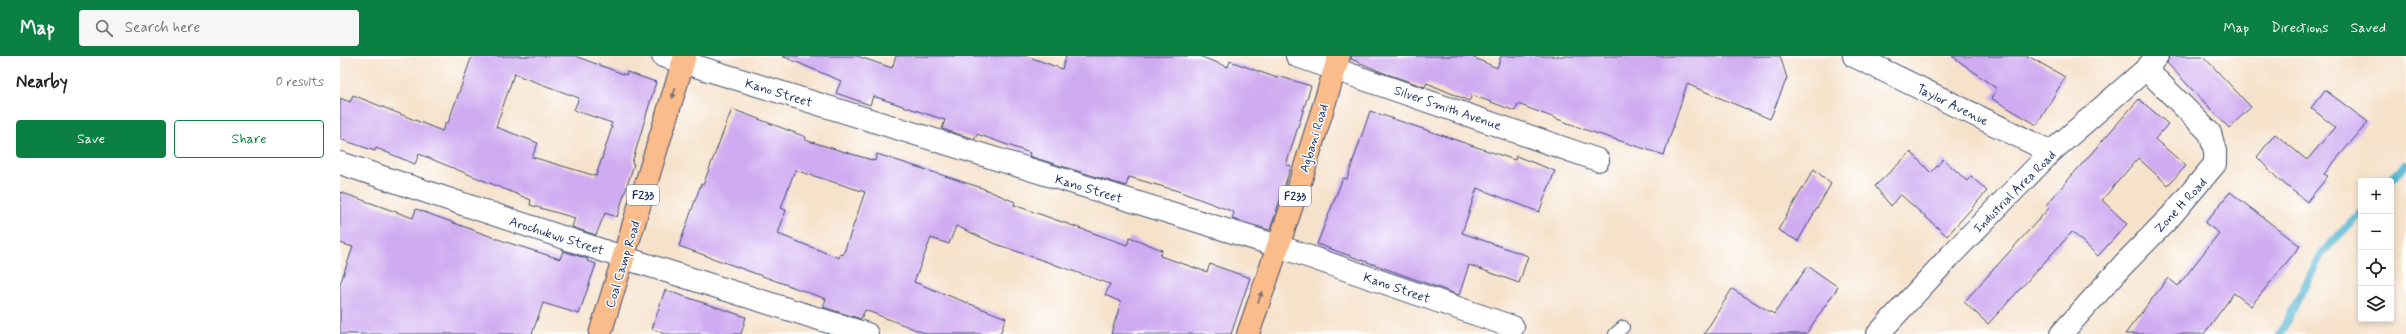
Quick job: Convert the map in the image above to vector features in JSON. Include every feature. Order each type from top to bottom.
[{"type":"main road","name":"Coal Camp Road","points":[[600,334],[625,258],[677,58]]},
{"type":"main road","name":"Agbani Road","points":[[1248,334],[1337,62]]},
{"type":"street","name":"Silver Smith Avenue","points":[[1297,56],[1337,62],[1598,160]]},
{"type":"street","name":"Taylor Avenue","points":[[1854,56],[2051,152]]},
{"type":"street","name":"Kano Street","points":[[677,58],[1278,246],[1513,326]]},
{"type":"street","name":"Industrial Area Road","points":[[1878,334],[1951,255],[2051,152],[2152,63]]},
{"type":"street","name":"Zone H Road","points":[[2060,334],[2209,174],[2214,164],[2215,151],[2210,133],[2152,63]]},
{"type":"street","name":"Arochukwu Street","points":[[340,163],[625,258],[867,334]]},
{"type":"building","points":[[472,56],[575,56],[626,75],[627,72],[656,82],[632,163],[634,164],[617,217],[605,213],[596,235],[572,227],[575,218],[530,205],[531,200],[419,154],[415,164],[376,148],[375,151],[340,139],[340,98],[350,102],[353,95],[442,131],[446,122],[448,123]],"holes":[[[514,74],[579,98],[574,110],[612,123],[596,176],[532,157],[538,143],[496,127]]]},
{"type":"building","points":[[782,56],[857,56],[892,68],[896,56],[1027,56],[1062,69],[1066,56],[1199,56],[1228,67],[1230,61],[1277,78],[1278,76],[1311,86],[1286,165],[1291,166],[1270,230],[1232,219],[1234,212],[1178,191],[1129,177],[1126,186],[1029,156],[1030,153],[977,134],[975,139],[942,129],[945,120],[873,96],[870,105],[836,93],[841,81]]},
{"type":"building","points":[[1351,56],[1470,56],[1497,68],[1501,56],[1780,56],[1787,78],[1770,119],[1687,84],[1664,155],[1586,130],[1518,104],[1515,111],[1472,95],[1469,101],[1427,83],[1425,87],[1384,73],[1351,59]]},
{"type":"building","points":[[1952,56],[2028,56],[2065,77],[2037,125],[1991,98],[1997,89]]},
{"type":"building","points":[[2169,56],[2203,56],[2251,107],[2229,128],[2167,63]]},
{"type":"building","points":[[2325,90],[2368,122],[2324,174],[2328,176],[2307,202],[2277,178],[2257,157],[2275,134],[2307,160],[2335,127],[2311,108]]},
{"type":"building","points":[[2139,99],[2168,124],[2155,139],[2186,166],[2168,185],[2138,158],[2102,200],[2127,224],[2098,256],[2072,232],[1988,324],[1964,302],[2049,208],[2046,205]]},
{"type":"building","points":[[732,109],[806,137],[805,140],[875,161],[877,154],[982,188],[1015,202],[1014,205],[1127,245],[1130,237],[1162,250],[1160,256],[1207,272],[1210,264],[1250,278],[1231,334],[1111,334],[1121,302],[1105,295],[1110,284],[996,244],[956,226],[949,244],[931,238],[914,282],[1006,318],[1000,334],[927,334],[865,310],[861,319],[823,307],[826,299],[679,246],[701,184],[703,185]],"holes":[[[795,170],[865,192],[843,255],[840,254],[839,258],[778,234],[786,210],[781,208]]]},
{"type":"building","points":[[1370,111],[1515,160],[1516,156],[1555,171],[1539,212],[1477,188],[1462,233],[1528,256],[1519,283],[1469,265],[1459,295],[1317,244],[1343,178],[1347,179]]},
{"type":"building","points":[[1911,152],[1931,173],[1943,159],[1967,181],[1971,176],[1987,191],[1947,236],[1900,194],[1891,206],[1875,186]]},
{"type":"building","points":[[1814,169],[1831,184],[1798,241],[1778,230]]},
{"type":"building","points":[[340,192],[413,218],[416,209],[506,242],[560,259],[563,251],[588,259],[587,261],[596,264],[579,314],[543,303],[532,334],[340,334],[340,284],[353,247],[340,243]]},
{"type":"building","points":[[2230,192],[2300,246],[2251,306],[2234,293],[2204,334],[2125,334],[2168,278],[2178,286],[2219,233],[2205,223]]},
{"type":"building","points":[[1808,266],[1838,287],[1806,334],[1704,334],[1732,289],[1774,314]]},
{"type":"building","points":[[665,290],[746,317],[741,334],[665,334],[652,329]]},
{"type":"waterway","points":[[2393,178],[2406,164]]},
{"type":"waterway","points":[[2280,334],[2322,253],[2359,214]]}]
